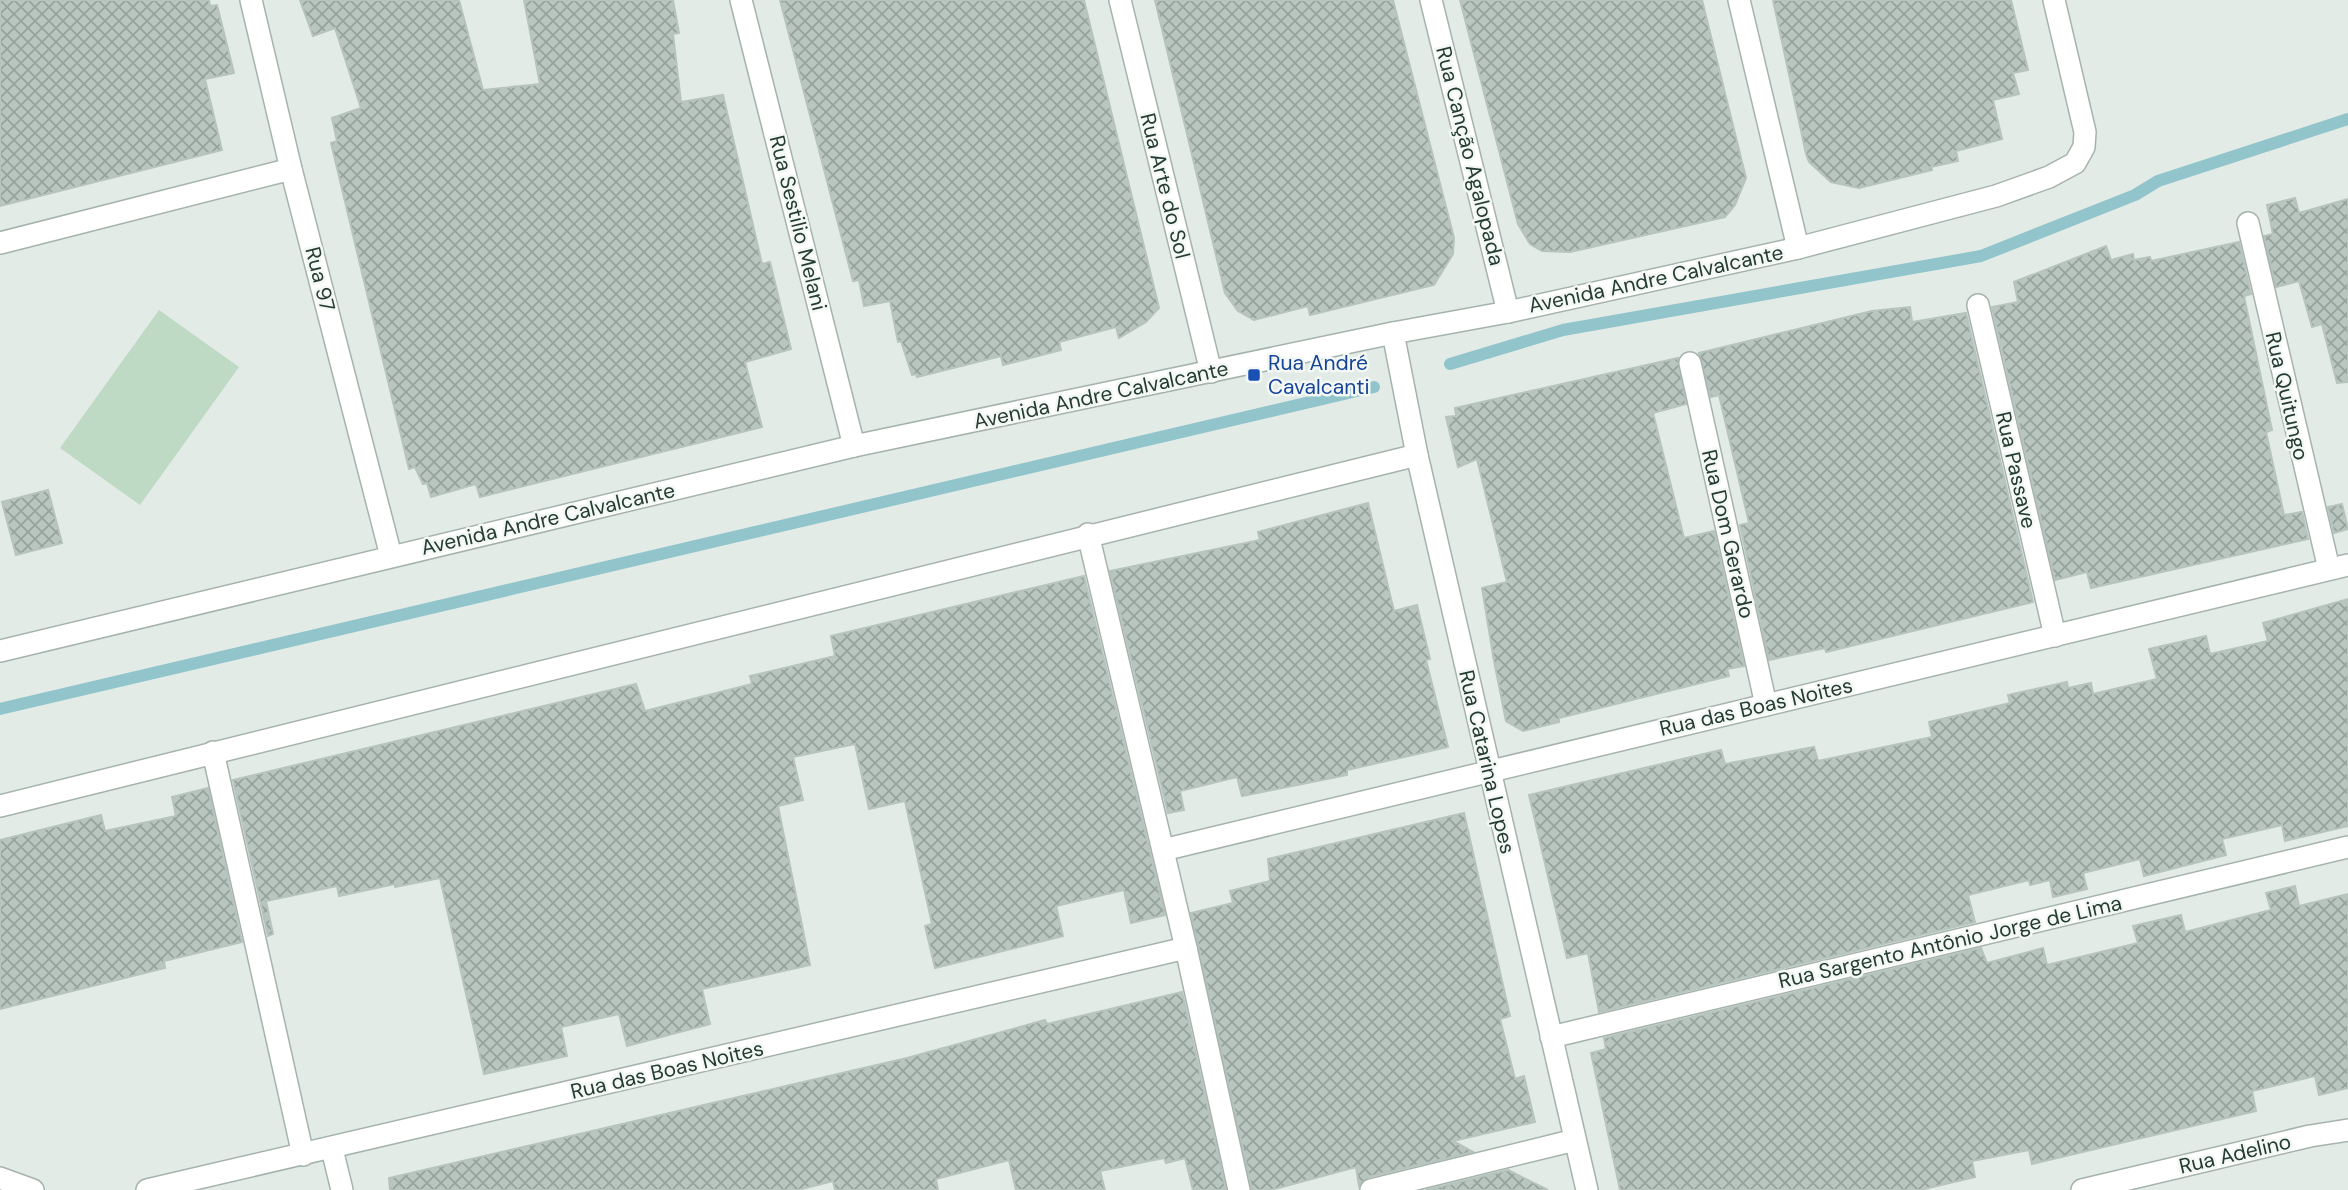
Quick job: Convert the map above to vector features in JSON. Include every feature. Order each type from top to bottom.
[{"type":"street","name":"Rua 97","points":[[251,0],[291,169],[391,556]]},
{"type":"street","name":"Rua Sestilio Melani","points":[[741,0],[854,446]]},
{"type":"street","name":"Rua Arte do Sol","points":[[1120,0],[1211,372]]},
{"type":"street","name":"Rua Canção Agalopada","points":[[1431,0],[1508,312]]},
{"type":"street","points":[[1738,0],[1798,248]]},
{"type":"street","name":"Avenida Andre Calvalcante","points":[[0,651],[854,446],[1393,333],[1508,312],[1798,248],[1996,196],[2049,177],[2075,163],[2084,146],[2085,132],[2054,0]]},
{"type":"street","points":[[0,243],[291,169]]},
{"type":"street","name":"Rua Quitungo","points":[[2248,223],[2338,567]]},
{"type":"street","name":"Rua Passave","points":[[1978,305],[2055,636]]},
{"type":"street","name":"Rua Catarina Lopes","points":[[1393,333],[1417,455],[1587,1190]]},
{"type":"street","name":"Rua Dom Gerardo","points":[[1690,363],[1766,705]]},
{"type":"street","points":[[0,806],[640,650],[1088,534],[1417,455]]},
{"type":"street","points":[[1088,534],[1186,948],[1239,1190]]},
{"type":"street","name":"Rua das Boas Noites","points":[[1163,850],[2338,567]]},
{"type":"street","points":[[213,752],[303,1155]]},
{"type":"street","name":"Rua Sargento Antônio Jorge de Lima","points":[[1551,1037],[2348,847]]},
{"type":"street","name":"Rua das Boas Noites","points":[[147,1190],[1186,948]]},
{"type":"street","name":"Rua Adelino","points":[[2082,1190],[2309,1136],[2348,1130]]},
{"type":"street","points":[[1371,1190],[1575,1140]]},
{"type":"street","points":[[332,1149],[342,1190]]},
{"type":"street","points":[[0,1178],[33,1190]]},
{"type":"green space","points":[[159,310],[239,367],[140,505],[60,448]]},
{"type":"building","points":[[0,0],[209,0],[210,6],[217,5],[234,73],[205,79],[222,150],[0,206]]},
{"type":"building","points":[[300,0],[459,0],[483,90],[540,84],[524,0],[673,0],[679,33],[673,34],[681,102],[723,95],[762,264],[770,262],[791,349],[745,362],[762,427],[480,497],[476,484],[431,497],[427,483],[423,484],[415,467],[409,469],[331,143],[337,141],[332,118],[361,108],[335,28],[313,36]]},
{"type":"building","points":[[780,0],[1084,0],[1159,308],[1146,322],[1119,338],[1116,327],[1059,342],[1061,350],[1003,365],[1001,356],[917,377],[916,374],[912,375],[901,341],[898,342],[890,301],[864,306],[859,280],[853,281]]},
{"type":"building","points":[[1155,0],[1393,0],[1454,238],[1453,254],[1434,285],[1310,315],[1308,306],[1254,320],[1238,311],[1225,293]]},
{"type":"building","points":[[1460,0],[1702,0],[1746,178],[1735,205],[1725,217],[1570,252],[1542,251],[1530,244],[1518,224]]},
{"type":"building","points":[[1773,0],[2011,0],[2028,70],[2013,73],[2019,94],[1993,100],[2002,139],[1956,151],[1958,161],[1931,167],[1932,170],[1859,188],[1831,182],[1809,162],[1806,154]]},
{"type":"building","points":[[2295,198],[2299,213],[2348,199],[2348,382],[2337,383],[2322,324],[2312,327],[2299,281],[2276,287],[2264,236],[2273,234],[2267,205]]},
{"type":"building","points":[[2239,242],[2251,294],[2244,296],[2272,430],[2266,432],[2284,515],[2302,512],[2308,539],[2091,588],[2087,572],[2055,580],[1992,307],[2018,302],[2014,282],[2106,246],[2111,260],[2133,254],[2134,260],[2150,257],[2151,261]]},
{"type":"building","points":[[1910,307],[1912,322],[1966,313],[2033,602],[1826,652],[1825,648],[1769,660],[1740,525],[1749,523],[1719,395],[1711,397],[1699,353],[1872,311]]},
{"type":"building","points":[[1678,358],[1686,404],[1653,413],[1684,538],[1714,531],[1744,666],[1727,669],[1729,676],[1559,718],[1559,722],[1523,731],[1506,721],[1494,661],[1482,588],[1507,582],[1477,459],[1458,467],[1446,417],[1456,416],[1455,408]]},
{"type":"building","points":[[48,490],[62,543],[16,555],[2,502]]},
{"type":"building","points":[[1368,503],[1394,611],[1417,605],[1430,659],[1426,660],[1448,747],[1347,770],[1347,775],[1242,796],[1237,777],[1180,791],[1184,810],[1168,813],[1110,571],[1260,540],[1258,532]]},
{"type":"building","points":[[2342,504],[2348,529],[2334,533],[2328,507]]},
{"type":"building","points":[[1084,576],[1165,915],[1131,923],[1124,890],[1056,906],[1063,936],[935,968],[925,926],[932,924],[905,801],[869,809],[855,744],[793,757],[803,800],[778,806],[810,965],[702,989],[710,1024],[627,1046],[619,1014],[561,1027],[567,1056],[484,1074],[440,878],[339,896],[337,886],[266,901],[273,934],[268,936],[233,780],[636,684],[645,711],[752,684],[750,676],[835,656],[831,636]]},
{"type":"building","points":[[2348,599],[2348,826],[2285,841],[2282,825],[2222,839],[2226,855],[2144,876],[2140,859],[2083,873],[2087,889],[2053,897],[2050,880],[2030,885],[2029,880],[1968,895],[1975,922],[1599,1012],[1588,953],[1567,958],[1529,795],[1721,750],[1725,764],[1814,747],[1818,761],[1932,737],[1929,722],[2010,703],[2008,695],[2067,682],[2068,688],[2091,683],[2093,694],[2157,679],[2149,649],[2206,636],[2210,654],[2268,641],[2263,623]]},
{"type":"building","points":[[208,788],[242,942],[164,961],[165,968],[0,1009],[0,840],[101,815],[105,831],[176,816],[172,797]]},
{"type":"building","points":[[1464,813],[1510,1016],[1500,1019],[1515,1079],[1524,1076],[1535,1122],[1453,1141],[1473,1152],[1368,1177],[1359,1186],[1356,1167],[1271,1190],[1252,1190],[1191,913],[1233,903],[1230,891],[1270,881],[1268,859]]},
{"type":"building","points":[[2295,886],[2299,906],[2348,894],[2348,1088],[2319,1095],[2315,1076],[2252,1091],[2256,1111],[2032,1164],[2029,1150],[1972,1161],[1975,1177],[1920,1190],[1620,1190],[1591,1053],[1606,1049],[1604,1038],[1981,948],[1987,963],[2043,948],[2047,965],[2138,943],[2133,926],[2181,915],[2185,932],[2271,910],[2266,893]]},
{"type":"building","points":[[1182,992],[1226,1190],[1193,1190],[1185,1158],[1166,1163],[1164,1158],[1100,1171],[1105,1190],[1016,1190],[1009,1160],[936,1179],[938,1190],[835,1190],[833,1181],[798,1190],[390,1190],[389,1178],[907,1058],[1045,1020],[1047,1024]]},
{"type":"building","points":[[1508,1170],[1548,1190],[1426,1190]]},
{"type":"waterway","points":[[1450,364],[1563,330],[1981,256],[2135,195],[2158,181],[2348,119]]},
{"type":"waterway","points":[[0,709],[1374,387]]},
{"type":"place","name":"Rua André Cavalcanti","points":[[1254,375]]}]
